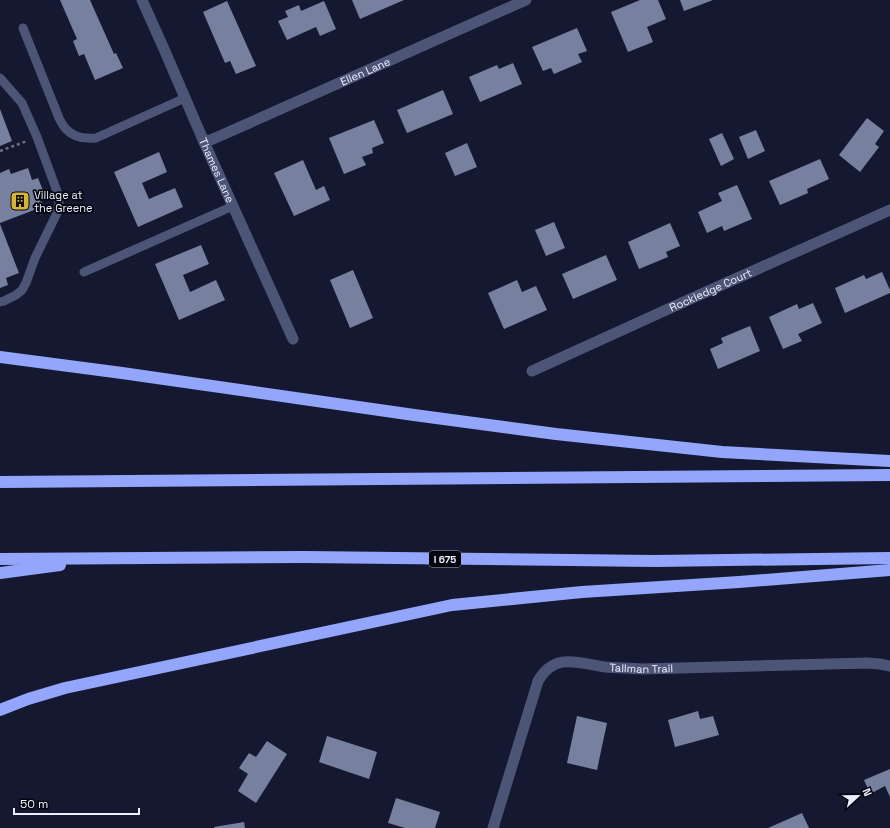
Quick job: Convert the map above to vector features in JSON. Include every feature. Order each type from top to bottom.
[{"type":"highway","points":[[0,357],[122,372],[414,415],[556,434],[722,452],[890,461]]},
{"type":"highway","points":[[0,482],[890,475]]},
{"type":"highway","name":"I 675","points":[[0,559],[305,557],[654,561],[890,558]]},
{"type":"highway","points":[[0,573],[108,558]]},
{"type":"highway","points":[[0,710],[28,699],[66,688],[452,605],[582,592],[739,582],[890,570]]},
{"type":"street","name":"Thames Lane","points":[[142,0],[293,339]]},
{"type":"street","name":"Ellen Lane","points":[[204,142],[526,0]]},
{"type":"street","name":"Rockledge Court","points":[[532,371],[890,210]]},
{"type":"street","name":"Tallman Trail","points":[[493,828],[538,681],[548,668],[555,664],[572,661],[605,667],[642,669],[867,663],[890,666]]},
{"type":"lane","points":[[23,28],[59,118],[66,130],[75,136],[86,139],[96,138],[185,98]]},
{"type":"lane","points":[[0,78],[22,103],[58,194],[59,203],[57,213],[35,258],[29,276],[22,290],[11,298],[0,302]]},
{"type":"lane","points":[[84,272],[233,206]]},
{"type":"path","points":[[0,151],[36,138]]},
{"type":"building","points":[[60,0],[90,0],[114,54],[116,53],[123,68],[95,80],[84,54],[79,56],[73,41],[77,39]]},
{"type":"building","points":[[352,0],[404,0],[360,19]]},
{"type":"building","points":[[640,0],[658,0],[666,19],[647,27],[653,42],[628,52],[611,12]]},
{"type":"building","points":[[680,0],[713,0],[684,11]]},
{"type":"building","points":[[227,1],[256,66],[236,74],[230,61],[225,63],[203,12]]},
{"type":"building","points":[[324,1],[336,29],[320,36],[316,27],[287,40],[278,21],[288,17],[285,11],[299,5],[301,11]]},
{"type":"building","points":[[577,28],[587,51],[578,54],[582,62],[554,74],[551,68],[543,71],[532,47]]},
{"type":"building","points":[[513,63],[522,84],[480,102],[469,77],[497,65],[499,69]]},
{"type":"building","points":[[443,90],[453,114],[407,133],[397,110]]},
{"type":"building","points":[[0,109],[12,141],[0,146]]},
{"type":"building","points":[[867,118],[884,131],[875,144],[879,147],[860,172],[839,155]]},
{"type":"building","points":[[374,120],[384,143],[372,148],[373,153],[362,157],[366,165],[344,174],[329,138]]},
{"type":"building","points":[[756,130],[765,151],[748,159],[739,137]]},
{"type":"building","points":[[722,133],[734,159],[721,166],[709,139]]},
{"type":"building","points":[[467,143],[477,167],[455,176],[445,153]]},
{"type":"building","points":[[159,152],[167,172],[142,183],[149,199],[175,188],[183,207],[138,227],[114,172]]},
{"type":"building","points":[[820,159],[829,179],[807,189],[808,193],[780,205],[769,181]]},
{"type":"building","points":[[303,160],[316,190],[324,186],[330,200],[294,216],[274,173]]},
{"type":"building","name":"Village at the Greene","points":[[28,168],[32,180],[38,178],[44,193],[38,196],[42,207],[0,223],[0,173],[9,169],[11,174]]},
{"type":"building","points":[[737,185],[752,219],[724,231],[722,226],[707,233],[698,212],[722,201],[718,193]]},
{"type":"building","points":[[554,222],[565,248],[546,256],[535,230]]},
{"type":"building","points":[[670,223],[680,246],[666,252],[668,257],[639,269],[628,242]]},
{"type":"building","points":[[0,224],[19,273],[6,278],[8,285],[0,288]]},
{"type":"building","points":[[201,245],[209,264],[183,275],[190,292],[216,280],[225,300],[179,320],[155,264]]},
{"type":"building","points":[[606,255],[617,280],[573,299],[562,274]]},
{"type":"building","points":[[353,270],[373,318],[350,328],[330,280]]},
{"type":"building","points":[[882,272],[890,293],[845,313],[835,288],[864,275],[866,279]]},
{"type":"building","points":[[517,280],[522,292],[536,286],[547,310],[504,329],[488,293]]},
{"type":"building","points":[[813,303],[822,323],[798,334],[802,341],[783,349],[769,317],[797,304],[799,309]]},
{"type":"building","points":[[750,326],[760,351],[718,369],[710,349],[723,343],[721,338]]},
{"type":"building","points":[[698,711],[700,719],[713,716],[719,735],[675,747],[668,720]]},
{"type":"building","points":[[577,716],[607,723],[597,770],[567,763]]},
{"type":"building","points":[[327,736],[377,752],[369,779],[319,762]]},
{"type":"building","points":[[267,741],[287,754],[256,803],[238,791],[248,774],[239,768],[249,753],[256,757]]},
{"type":"building","points":[[890,769],[890,797],[885,786],[870,794],[864,780]]},
{"type":"building","points":[[396,798],[440,812],[435,828],[405,828],[388,823]]},
{"type":"building","points":[[802,813],[809,828],[768,828]]},
{"type":"building","points":[[244,822],[245,828],[214,828],[214,827]]},
{"type":"place","name":"Village at the Greene","points":[[20,201]]}]
